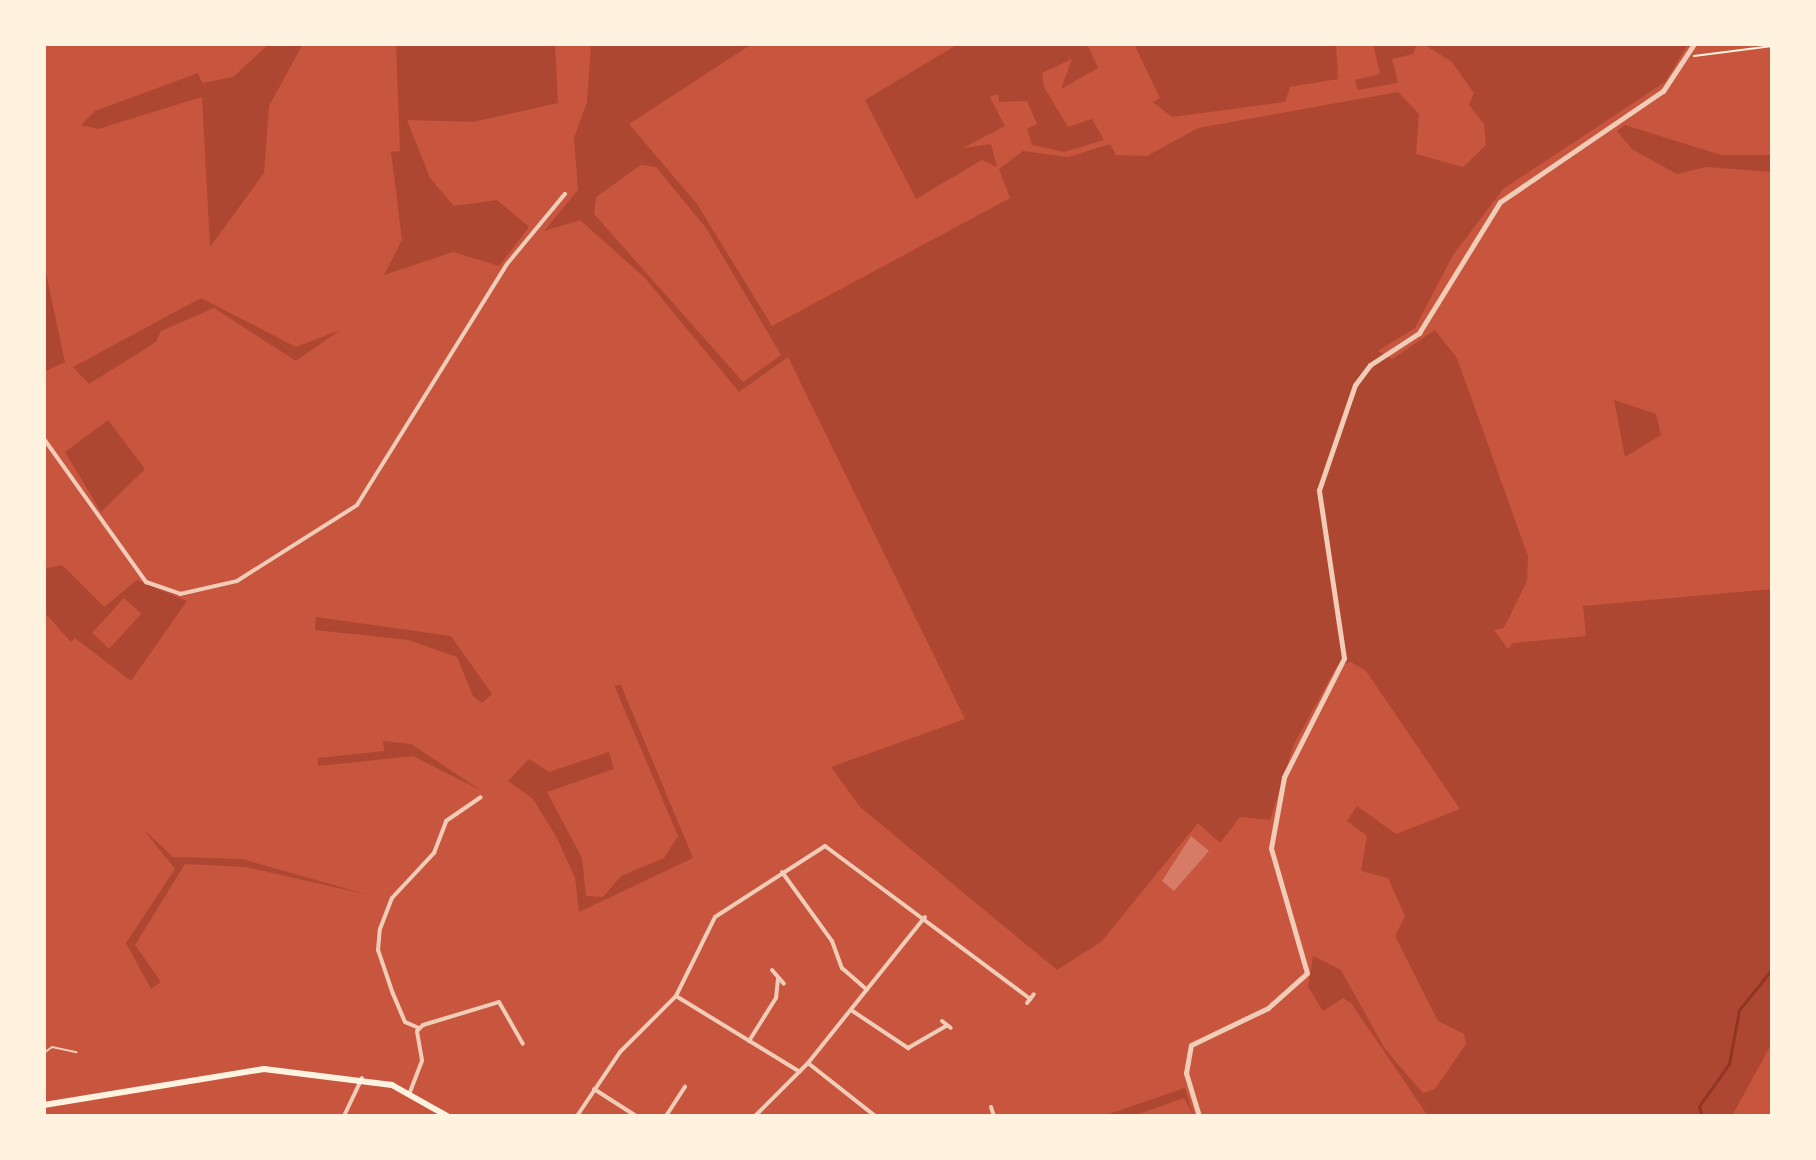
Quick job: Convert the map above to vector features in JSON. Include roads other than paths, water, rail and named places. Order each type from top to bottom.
[{"type":"main road","points":[[44,1105],[248,1070],[362,1078],[410,1092],[447,1116]]},
{"type":"street","points":[[1199,1116],[1186,1073],[1191,1045],[1217,1026],[1268,1008],[1307,973],[1271,853],[1275,817],[1291,761],[1344,658],[1319,504],[1321,472],[1359,376],[1432,316],[1500,202],[1663,91],[1689,56],[1694,44]]},
{"type":"street","points":[[44,439],[74,490],[146,582],[180,594],[237,581],[357,505],[507,264],[565,194]]},
{"type":"street","points":[[481,797],[446,821],[434,853],[392,898],[380,929],[378,950],[405,1022],[419,1028],[499,1002],[523,1044]]},
{"type":"street","points":[[577,1116],[594,1089],[676,996],[715,917],[782,872],[834,846],[1028,1001],[1034,994]]},
{"type":"street","points":[[782,872],[832,941],[842,968],[867,990]]},
{"type":"street","points":[[755,1116],[808,1063],[925,917]]},
{"type":"street","points":[[772,970],[784,984]]},
{"type":"street","points":[[749,1041],[776,998],[778,978]]},
{"type":"street","points":[[676,996],[800,1072]]},
{"type":"street","points":[[851,1010],[908,1048],[946,1025]]},
{"type":"street","points":[[410,1092],[422,1060],[419,1028]]},
{"type":"street","points":[[808,1063],[875,1116]]},
{"type":"street","points":[[344,1116],[362,1078]]},
{"type":"street","points":[[594,1089],[636,1116]]},
{"type":"street","points":[[666,1116],[685,1090]]},
{"type":"street","points":[[991,1107],[994,1116]]},
{"type":"lane","points":[[44,1053],[52,1047],[76,1052]]},
{"type":"waterway","points":[[1702,1116],[1699,1106],[1729,1064],[1739,1010],[1772,969]]}]
